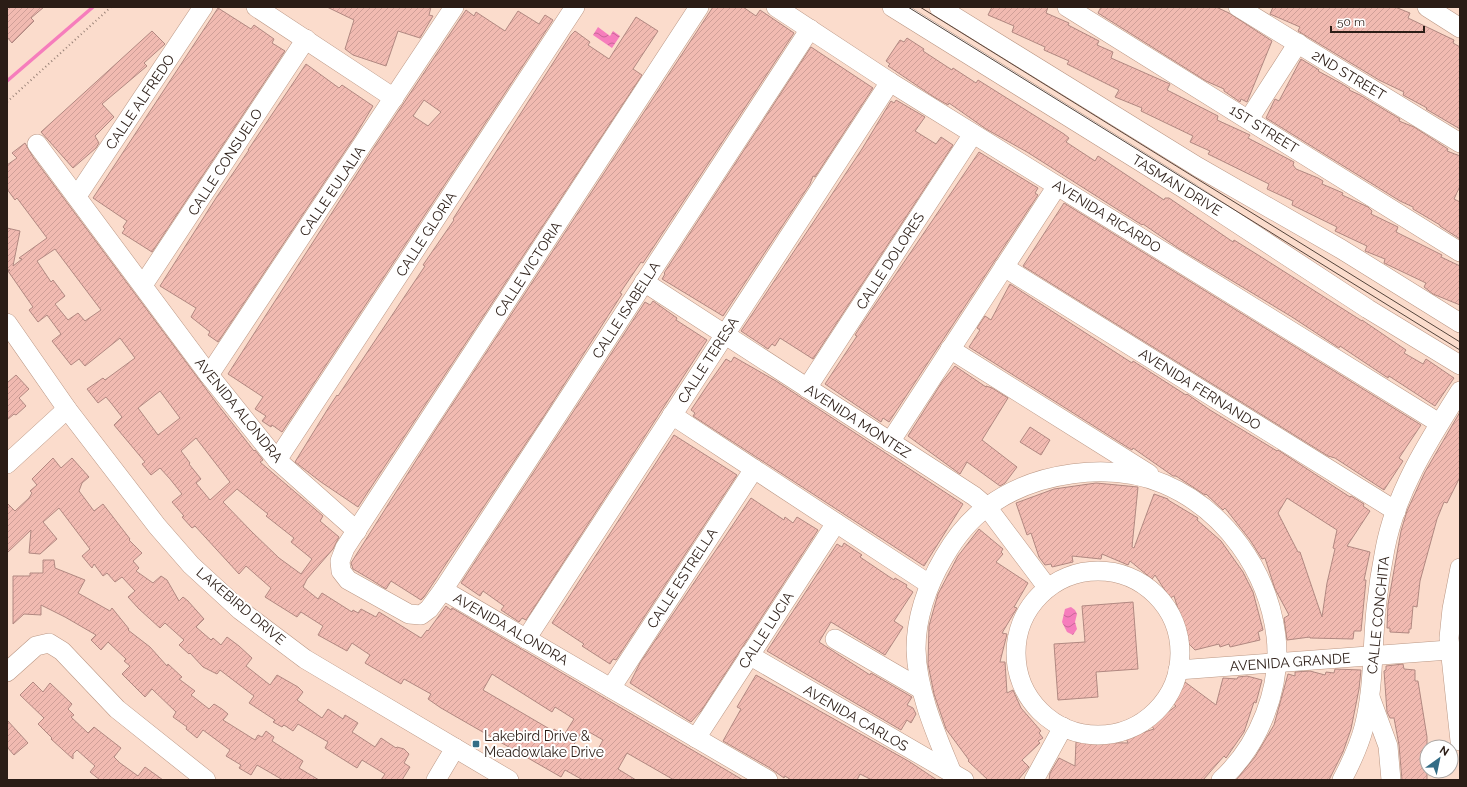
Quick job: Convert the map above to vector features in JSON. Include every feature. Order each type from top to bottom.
[{"type":"street","name":"CALLE ALFREDO","points":[[77,196],[203,7]]},
{"type":"street","points":[[256,7],[394,98]]},
{"type":"street","name":"CALLE EULALIA","points":[[210,375],[454,7]]},
{"type":"street","name":"CALLE GLORIA","points":[[277,460],[575,7]]},
{"type":"street","name":"CALLE VICTORIA","points":[[357,530],[699,7]]},
{"type":"street","name":"AVENIDA RICARDO","points":[[776,7],[890,82],[1439,423]]},
{"type":"street","name":"TASMAN DRIVE","points":[[892,7],[1190,193],[1368,309],[1460,366]]},
{"type":"street","name":"TASMAN DRIVE","points":[[938,7],[1198,167],[1341,249],[1460,323]]},
{"type":"street","name":"1ST STREET","points":[[1067,7],[1249,119],[1460,252]]},
{"type":"street","points":[[1427,7],[1460,28]]},
{"type":"street","name":"2ND STREET","points":[[1245,9],[1460,143]]},
{"type":"street","name":"CALLE ISABELLA","points":[[443,590],[810,29]]},
{"type":"street","name":"CALLE CONSUELO","points":[[143,286],[306,39]]},
{"type":"street","points":[[1249,119],[1298,43]]},
{"type":"street","name":"CALLE TERESA","points":[[526,639],[890,82]]},
{"type":"street","name":"CALLE DOLORES","points":[[807,388],[973,134]]},
{"type":"street","name":"AVENIDA ALONDRA","points":[[37,144],[210,375],[277,460],[357,530],[345,548],[340,561],[341,571],[348,580],[409,614],[421,615],[429,609],[443,590],[768,780]]},
{"type":"street","points":[[890,442],[1057,186]]},
{"type":"street","name":"AVENIDA FERNANDO","points":[[1004,267],[1396,511]]},
{"type":"street","name":"AVENIDA MONTEZ","points":[[644,282],[987,507],[1047,587]]},
{"type":"street","name":"LAKEBIRD DRIVE","points":[[7,323],[67,409],[157,526],[191,565],[240,610],[304,659],[509,780]]},
{"type":"street","points":[[950,349],[1164,484],[1189,498],[1209,513],[1244,550],[1257,572],[1274,620],[1277,657],[1273,688],[1265,714],[1255,736],[1242,756],[1221,780]]},
{"type":"street","name":"CALLE CONCHITA","points":[[1342,780],[1354,757],[1364,726],[1370,695],[1376,609],[1385,548],[1396,511],[1416,464],[1439,423],[1460,391]]},
{"type":"street","points":[[7,464],[67,409]]},
{"type":"street","points":[[672,415],[929,584]]},
{"type":"street","name":"CALLE ESTRELLA","points":[[611,688],[754,469]]},
{"type":"street","points":[[958,777],[921,689],[917,643],[923,601],[929,584],[953,542],[970,522],[987,507],[1010,492],[1056,477],[1075,474],[1116,473],[1134,475],[1164,484]]},
{"type":"street","name":"CALLE LUCIA","points":[[696,738],[836,522]]},
{"type":"street","points":[[1460,568],[1452,609],[1449,644],[1460,741]]},
{"type":"street","points":[[1096,571],[1119,574],[1140,583],[1159,598],[1172,617],[1179,638],[1179,665],[1174,687],[1159,709],[1139,725],[1114,734],[1088,735],[1063,727],[1042,713],[1027,694],[1018,671],[1016,646],[1022,622],[1034,601],[1047,587],[1073,575],[1096,571]]},
{"type":"street","points":[[835,639],[921,689]]},
{"type":"street","points":[[7,672],[36,646],[49,643],[62,650],[117,709],[206,780]]},
{"type":"street","name":"AVENIDA GRANDE","points":[[1179,665],[1449,644]]},
{"type":"street","name":"AVENIDA CARLOS","points":[[749,655],[958,777]]},
{"type":"street","points":[[1370,695],[1388,746],[1391,780]]},
{"type":"street","points":[[1034,780],[1063,727]]},
{"type":"street","points":[[436,780],[455,748]]},
{"type":"path","points":[[7,102],[111,7]]},
{"type":"water","points":[[598,27],[610,36],[613,31],[620,36],[612,48],[593,35]]},
{"type":"water","points":[[1071,607],[1077,614],[1075,622],[1077,629],[1073,635],[1067,632],[1062,622],[1065,609]]},
{"type":"building","points":[[7,7],[44,7],[31,18],[34,21],[12,43],[7,37]]},
{"type":"building","points":[[327,7],[431,7],[429,15],[433,16],[420,38],[398,31],[386,66],[353,55],[345,49],[354,20]]},
{"type":"building","points":[[713,7],[743,7],[756,16],[760,10],[794,33],[643,263],[641,262],[620,293],[622,294],[542,419],[424,597],[421,600],[391,581],[386,589],[353,569],[351,563],[438,426]]},
{"type":"building","points":[[992,7],[1048,7],[1046,13],[1069,23],[1068,25],[1099,41],[1097,45],[1113,52],[1111,58],[1170,84],[1167,90],[1218,116],[1217,120],[1250,135],[1248,138],[1294,162],[1293,165],[1296,169],[1318,178],[1323,181],[1322,184],[1343,193],[1342,195],[1368,207],[1372,211],[1371,214],[1398,227],[1396,232],[1442,255],[1441,257],[1460,266],[1460,305],[1433,294],[1424,287],[1426,283],[1384,263],[1385,259],[1365,251],[1367,246],[1335,231],[1337,227],[1292,205],[1293,201],[1267,189],[1269,184],[1208,154],[1210,151],[1190,142],[1193,136],[1141,111],[1142,108],[1115,97],[1119,90],[1067,64],[1069,61],[1044,50],[1045,47],[1012,32],[1014,26],[988,15]]},
{"type":"building","points":[[1101,7],[1216,7],[1229,13],[1272,41],[1247,102],[1241,99],[1240,102],[1224,91],[1224,89],[1206,81],[1098,13]]},
{"type":"building","points":[[1273,7],[1395,7],[1410,13],[1408,18],[1454,40],[1453,43],[1460,47],[1460,129],[1403,95],[1404,92],[1379,80],[1298,31],[1300,27],[1270,14]]},
{"type":"building","points":[[218,8],[251,29],[254,25],[274,39],[272,43],[285,51],[152,252],[122,233],[125,229],[123,227],[127,221],[93,198]]},
{"type":"building","points":[[466,10],[474,16],[476,12],[505,31],[518,11],[539,24],[545,15],[553,20],[282,432],[272,425],[271,427],[262,421],[266,416],[255,409],[263,397],[228,374],[375,146]],"holes":[[[424,100],[441,112],[428,126],[413,116]]]},
{"type":"building","points":[[636,17],[658,31],[633,69],[642,75],[358,507],[295,462],[329,407],[337,395],[338,396],[425,266],[423,265],[454,220],[453,219],[571,35],[575,31],[590,42],[588,45],[609,59]]},
{"type":"building","points":[[152,31],[165,44],[144,63],[147,66],[102,104],[114,117],[95,136],[99,143],[96,148],[73,168],[41,132]]},
{"type":"building","points":[[907,38],[924,49],[923,51],[952,70],[953,68],[976,83],[978,80],[1064,134],[1069,138],[1066,142],[1095,161],[1098,156],[1164,200],[1165,198],[1169,198],[1233,242],[1234,240],[1362,320],[1406,350],[1404,353],[1423,364],[1426,359],[1454,378],[1435,406],[1389,376],[1388,378],[1340,346],[1339,348],[1292,317],[1178,248],[1143,224],[1142,225],[1027,152],[986,129],[949,103],[948,105],[934,97],[888,66],[890,64],[886,61],[900,40],[904,42]]},
{"type":"building","points":[[811,47],[873,88],[815,177],[813,176],[810,184],[723,316],[662,279],[665,274],[664,273]]},
{"type":"building","points":[[1301,59],[1319,70],[1318,71],[1350,89],[1349,90],[1400,119],[1399,121],[1414,127],[1448,149],[1447,151],[1460,156],[1460,186],[1454,199],[1460,202],[1460,239],[1413,209],[1413,207],[1400,201],[1266,118],[1275,99],[1279,101]]},
{"type":"building","points":[[306,64],[339,88],[342,85],[373,106],[355,136],[218,342],[208,335],[210,332],[191,317],[196,308],[160,286],[216,198]]},
{"type":"building","points":[[896,100],[925,117],[915,131],[936,144],[941,137],[953,145],[813,359],[780,338],[775,346],[772,344],[768,349],[741,331],[862,149],[891,101],[894,103]]},
{"type":"building","points":[[25,143],[33,157],[218,405],[254,451],[255,450],[263,460],[260,462],[323,516],[320,521],[339,537],[333,549],[307,579],[303,587],[318,599],[322,593],[352,612],[353,610],[358,613],[361,609],[376,617],[379,612],[421,638],[427,630],[428,631],[446,606],[451,610],[452,608],[743,780],[674,780],[627,753],[618,769],[636,780],[583,780],[565,770],[561,777],[441,708],[428,699],[431,694],[404,679],[401,684],[365,663],[370,655],[352,643],[347,651],[318,635],[323,626],[301,612],[297,617],[265,597],[271,588],[246,566],[239,574],[195,526],[192,528],[182,517],[184,516],[172,502],[182,494],[160,468],[151,475],[142,464],[145,462],[114,425],[122,417],[106,397],[98,403],[87,389],[103,378],[105,380],[135,358],[120,338],[85,366],[79,359],[71,365],[52,341],[61,334],[47,315],[38,322],[29,310],[33,307],[8,271],[10,270],[7,270],[7,228],[20,231],[13,266],[22,259],[19,258],[47,238],[17,198],[15,200],[7,189],[7,165],[17,158],[12,153]],"holes":[[[55,249],[101,310],[85,321],[78,313],[68,320],[55,304],[65,296],[53,280],[51,282],[37,261]],[[160,391],[180,418],[158,435],[138,408]],[[196,438],[230,482],[210,500],[196,483],[201,479],[189,464],[190,463],[181,451]],[[237,489],[268,514],[266,516],[294,538],[291,542],[312,559],[301,574],[279,558],[223,502]],[[492,674],[552,712],[555,707],[574,719],[564,735],[554,729],[553,731],[483,690]],[[584,729],[603,740],[592,760],[571,749]]]},
{"type":"building","points":[[979,152],[1038,188],[1035,193],[1038,195],[889,422],[883,418],[881,422],[825,384],[857,336],[855,335],[862,324]]},
{"type":"building","points":[[1064,203],[1421,425],[1399,458],[1403,461],[1384,490],[1335,458],[1328,456],[1023,266]]},
{"type":"building","points":[[1010,284],[1132,363],[1133,361],[1210,410],[1277,451],[1278,450],[1350,497],[1351,496],[1364,504],[1363,506],[1370,511],[1347,546],[1370,552],[1364,580],[1366,580],[1361,631],[1354,631],[1353,639],[1310,637],[1287,640],[1284,618],[1289,615],[1275,589],[1265,558],[1262,559],[1250,540],[1225,508],[1223,510],[1206,494],[1205,495],[1176,476],[1173,476],[1133,448],[1132,450],[1127,447],[969,347],[980,330],[977,328],[985,316],[991,320]],"holes":[[[1287,498],[1337,530],[1333,548],[1335,549],[1327,583],[1322,617],[1300,552],[1298,552],[1278,513]]]},
{"type":"building","points":[[653,301],[677,318],[676,320],[707,340],[526,620],[522,618],[519,622],[501,610],[504,606],[483,591],[480,596],[461,583],[645,302],[650,305]]},
{"type":"building","points":[[734,357],[776,381],[963,504],[924,566],[693,416],[695,413],[691,410],[707,386],[726,359],[731,362]]},
{"type":"building","points":[[955,366],[986,387],[992,388],[1008,398],[982,440],[1017,467],[1005,483],[1000,486],[967,462],[960,474],[908,436],[942,382]]},
{"type":"building","points":[[16,375],[29,389],[19,398],[26,406],[16,415],[14,414],[7,420],[7,383]]},
{"type":"building","points":[[1460,412],[1460,477],[1447,503],[1444,502],[1437,519],[1420,581],[1417,607],[1413,606],[1411,629],[1409,629],[1409,633],[1390,632],[1390,628],[1387,628],[1388,604],[1401,531],[1407,511],[1425,472]]},
{"type":"building","points":[[1030,427],[1050,440],[1041,455],[1020,442]]},
{"type":"building","points":[[674,435],[737,475],[616,660],[613,659],[610,664],[582,646],[584,644],[552,623]]},
{"type":"building","points":[[53,458],[61,468],[72,458],[89,477],[82,483],[79,491],[94,511],[103,504],[130,539],[129,540],[142,553],[133,561],[139,568],[136,571],[153,583],[161,576],[167,580],[179,601],[183,597],[204,619],[196,627],[211,640],[213,638],[221,645],[227,637],[239,646],[252,658],[246,666],[270,685],[277,675],[298,687],[303,692],[297,700],[322,718],[328,709],[343,719],[345,715],[358,723],[352,732],[375,747],[381,738],[396,748],[404,749],[409,754],[404,763],[410,767],[402,780],[381,780],[385,774],[362,760],[357,768],[325,748],[328,742],[298,724],[293,731],[284,725],[282,727],[273,722],[275,720],[249,703],[254,696],[220,670],[217,674],[203,667],[190,653],[189,654],[179,645],[184,640],[165,623],[160,628],[128,597],[135,591],[122,577],[115,582],[107,573],[103,576],[94,564],[92,568],[82,556],[90,549],[59,508],[43,522],[57,539],[40,554],[29,553],[31,530],[7,553],[7,503],[15,511],[29,498],[32,493],[30,491],[37,485],[32,479]]},
{"type":"building","points":[[1096,483],[1138,487],[1132,547],[1134,548],[1154,494],[1168,499],[1198,518],[1197,520],[1221,541],[1243,572],[1253,592],[1263,630],[1258,632],[1260,640],[1230,647],[1229,644],[1220,647],[1219,644],[1195,650],[1189,644],[1174,596],[1170,598],[1155,575],[1152,579],[1130,561],[1128,565],[1102,554],[1101,559],[1072,556],[1073,562],[1052,567],[1051,564],[1045,565],[1039,557],[1031,533],[1027,535],[1016,503],[1054,489]]},
{"type":"building","points":[[751,498],[784,520],[785,517],[793,523],[797,517],[818,530],[701,711],[691,722],[630,683],[640,663]]},
{"type":"building","points":[[979,529],[1003,549],[1001,552],[1003,554],[996,562],[1028,583],[1014,607],[1017,608],[1002,633],[1007,634],[1000,662],[1005,662],[1007,693],[1013,690],[1021,708],[1041,731],[1039,733],[1043,738],[1038,741],[1040,743],[1022,760],[1029,767],[1018,780],[988,780],[968,761],[969,760],[946,729],[934,694],[928,664],[929,626],[938,594],[958,556]]},
{"type":"building","points":[[844,543],[862,555],[860,557],[894,580],[895,578],[907,585],[906,587],[913,592],[894,621],[903,627],[885,655],[831,622],[819,642],[870,675],[871,673],[912,697],[907,705],[913,708],[916,714],[911,723],[907,720],[901,730],[767,651],[837,544],[842,547]]},
{"type":"building","points":[[43,560],[54,560],[55,568],[85,580],[78,593],[110,611],[112,608],[129,629],[128,630],[150,647],[167,666],[168,664],[182,677],[179,679],[195,691],[191,695],[209,709],[214,704],[222,709],[228,714],[223,720],[255,740],[258,735],[262,737],[266,731],[274,737],[272,741],[303,761],[299,768],[319,780],[283,780],[257,765],[251,775],[239,768],[241,765],[226,756],[230,750],[203,730],[197,738],[186,729],[187,727],[173,717],[176,712],[152,689],[145,697],[122,674],[130,666],[124,661],[126,659],[108,642],[101,650],[91,640],[96,635],[65,617],[41,605],[41,615],[24,614],[13,624],[13,576],[30,576],[30,573],[43,573]]},
{"type":"building","points":[[1133,602],[1138,669],[1096,672],[1098,697],[1058,700],[1054,644],[1085,642],[1082,606]]},
{"type":"building","points":[[1403,664],[1404,669],[1415,670],[1415,681],[1418,681],[1427,737],[1427,739],[1419,739],[1419,779],[1427,780],[1402,780],[1399,745],[1394,718],[1390,718],[1387,712],[1384,671],[1386,670],[1386,666]]},
{"type":"building","points":[[1335,669],[1361,670],[1359,689],[1351,729],[1343,752],[1329,780],[1236,780],[1255,757],[1274,725],[1288,674],[1295,676],[1295,672],[1310,671],[1325,675],[1326,672],[1334,673]]},
{"type":"building","points":[[756,675],[910,762],[937,780],[872,780],[860,774],[857,780],[791,780],[785,776],[784,778],[770,768],[723,741],[741,709],[737,707]]},
{"type":"building","points":[[1247,676],[1262,680],[1256,703],[1254,702],[1244,732],[1226,758],[1224,756],[1203,780],[1049,780],[1050,773],[1059,758],[1075,766],[1076,742],[1128,743],[1126,738],[1154,729],[1151,725],[1176,706],[1171,702],[1185,682],[1216,705],[1223,678],[1237,679],[1238,677]]},
{"type":"building","points":[[33,682],[43,692],[50,683],[72,704],[68,709],[74,715],[71,717],[88,733],[94,727],[121,748],[114,757],[120,763],[138,776],[145,767],[163,780],[100,780],[90,772],[95,766],[77,750],[73,754],[73,759],[51,739],[52,738],[38,724],[44,718],[20,695]]},
{"type":"building","points":[[7,720],[28,743],[14,755],[7,747]]},
{"type":"waterway","points":[[7,81],[93,7]]},
{"type":"tram line","points":[[908,7],[1460,350]]},
{"type":"tram line","points":[[920,7],[1460,342]]},
{"type":"place","name":"Lakebird Drive & Meadowlake Drive","points":[[476,744]]}]
